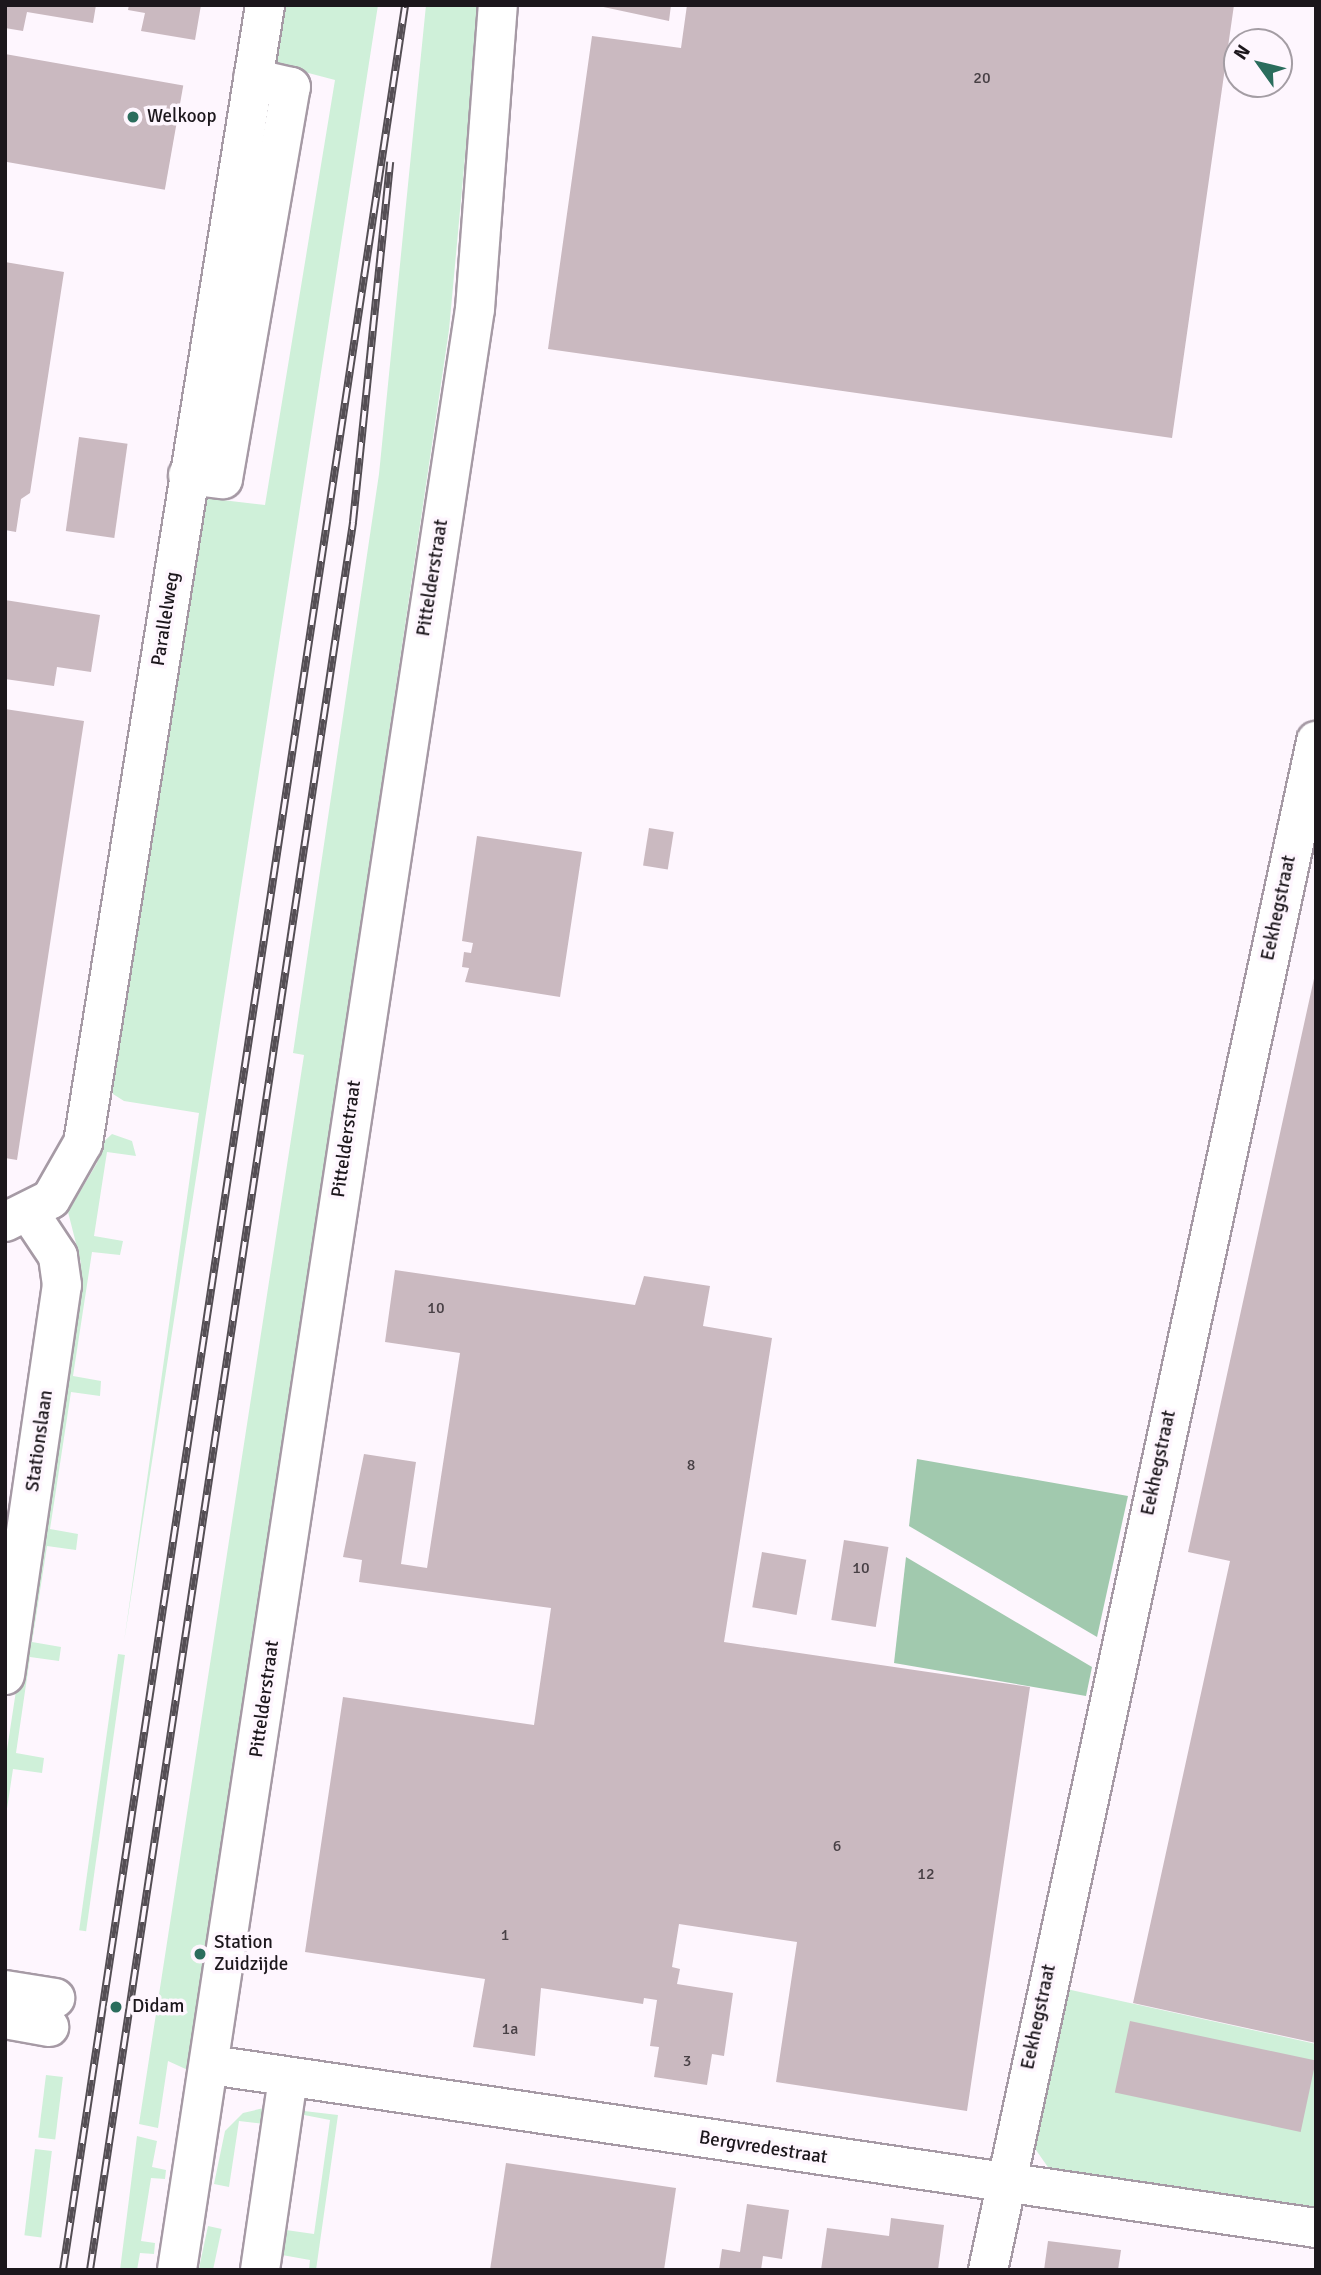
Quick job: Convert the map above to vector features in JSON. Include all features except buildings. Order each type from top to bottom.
[{"type":"street","name":"Parallelweg","points":[[18,1218],[51,1199],[83,1143],[265,5]]},
{"type":"street","name":"Pittelderstraat","points":[[177,2270],[211,2065],[475,309],[498,5]]},
{"type":"street","name":"Eekhegstraat","points":[[988,2270],[1003,2184],[1316,741]]},
{"type":"street","name":"Stationslaan","points":[[5,1675],[62,1285],[58,1256],[18,1218]]},
{"type":"street","name":"Bergvredestraat","points":[[211,2065],[1003,2184],[1316,2228]]},
{"type":"street","points":[[260,2270],[288,2077]]},
{"type":"green space","points":[[281,5],[378,5],[124,1642],[199,1113],[124,1101],[113,1094],[111,1083],[205,498],[265,505],[335,80],[278,65],[273,56]]},
{"type":"green space","points":[[426,5],[479,5],[449,330],[190,2071],[168,2061],[158,2128],[139,2124],[304,1055],[293,1053],[379,474]]},
{"type":"green space","points":[[112,1134],[132,1141],[136,1156],[107,1152],[94,1236],[123,1241],[120,1255],[92,1252],[73,1376],[101,1381],[100,1396],[71,1392],[50,1529],[78,1534],[76,1550],[47,1546],[32,1642],[61,1647],[59,1661],[30,1657],[16,1753],[44,1758],[42,1773],[13,1769],[5,1822],[5,1763],[81,1263],[68,1212],[97,1163],[99,1146]]},
{"type":"green space","points":[[917,1459],[1128,1496],[1097,1637],[909,1526]]},
{"type":"green space","points":[[906,1557],[1092,1667],[1086,1696],[894,1663]]},
{"type":"green space","points":[[118,1654],[125,1655],[86,1931],[79,1930]]},
{"type":"green space","points":[[1062,1988],[1316,2044],[1316,2213],[1052,2173],[1036,2150],[1030,2129]]},
{"type":"green space","points":[[46,2075],[63,2077],[55,2140],[38,2138]]},
{"type":"green space","points":[[268,2107],[265,2124],[239,2121],[229,2187],[214,2184],[225,2131],[243,2113]]},
{"type":"green space","points":[[304,2111],[338,2115],[316,2270],[309,2270],[310,2260],[282,2255],[286,2230],[314,2234],[330,2120],[304,2115]]},
{"type":"green space","points":[[137,2136],[157,2141],[152,2167],[166,2170],[165,2179],[151,2178],[141,2241],[155,2243],[154,2254],[140,2253],[137,2270],[120,2270]]},
{"type":"green space","points":[[35,2149],[52,2151],[41,2237],[24,2235]]},
{"type":"green space","points":[[208,2226],[222,2229],[213,2270],[199,2269]]},
{"type":"railway","points":[[63,2270],[405,5]]},
{"type":"railway","points":[[90,2270],[353,522],[390,162]]},
{"type":"place","name":"Welkoop","points":[[133,117]]},
{"type":"place","name":"Station Zuidzijde","points":[[200,1954]]},
{"type":"place","name":"Didam","points":[[116,2007]]}]
